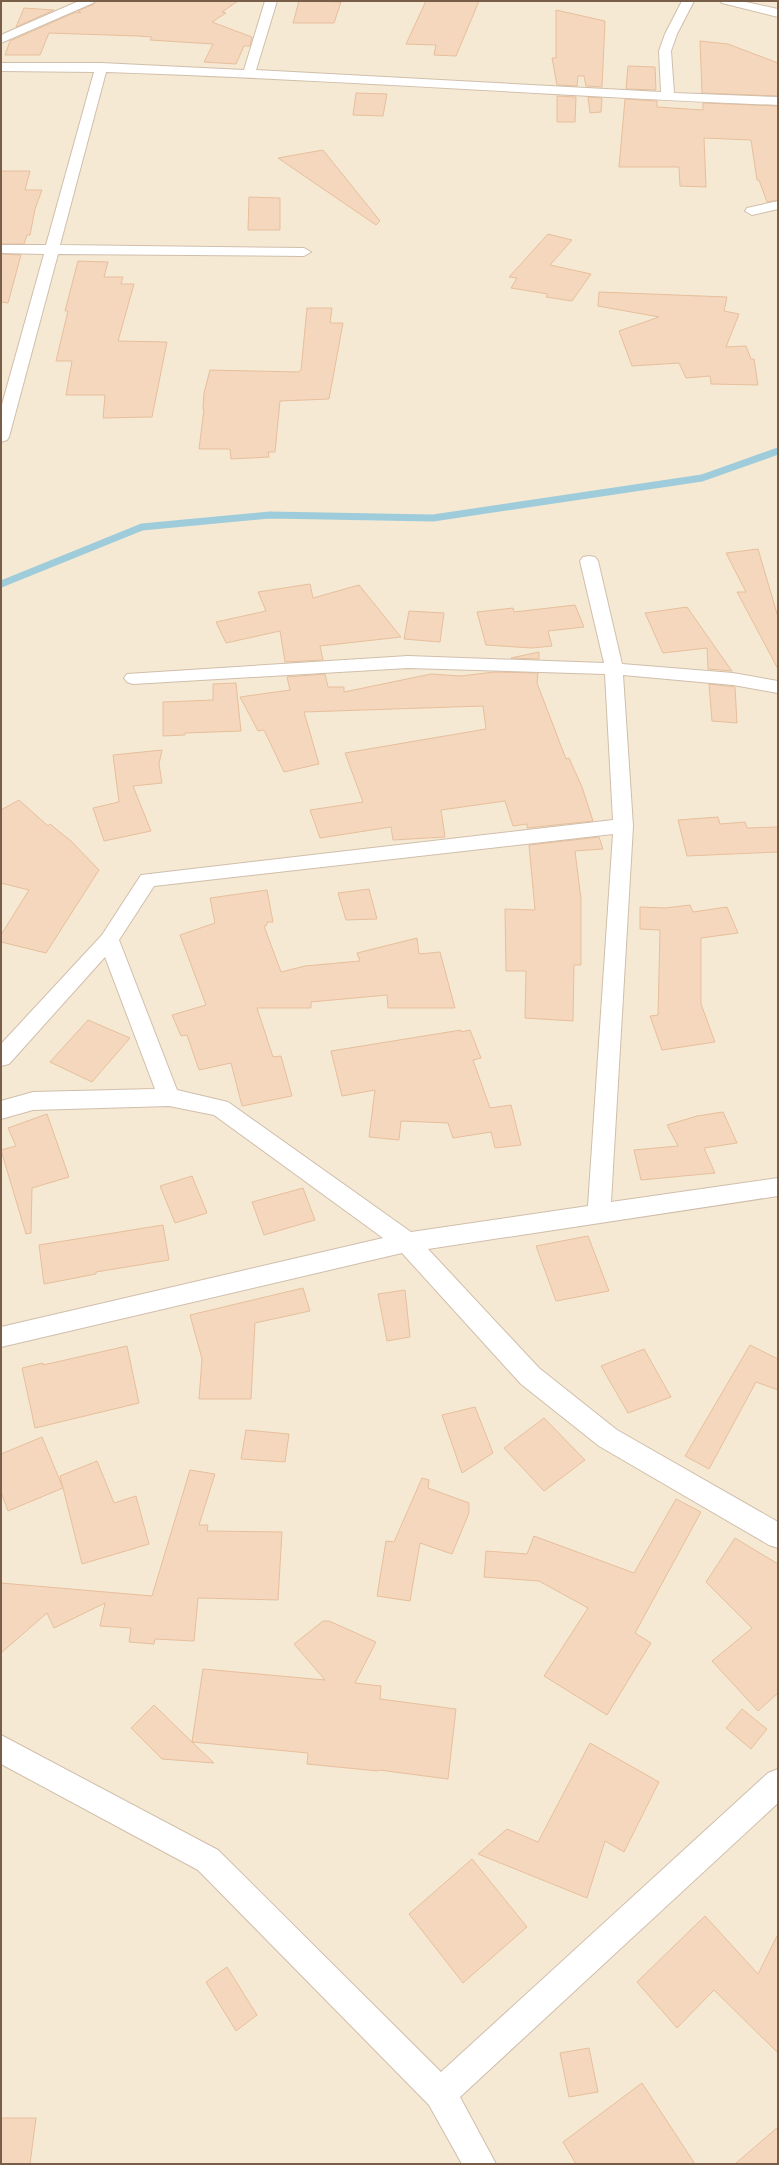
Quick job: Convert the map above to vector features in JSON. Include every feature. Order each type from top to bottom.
[{"type":"street","points":[[1,39],[89,1]]},
{"type":"street","points":[[249,73],[271,1]]},
{"type":"street","points":[[668,97],[665,51],[671,34],[688,1]]},
{"type":"street","points":[[726,1],[750,3],[778,13]]},
{"type":"street","points":[[1,67],[101,67],[249,73],[668,97],[778,100]]},
{"type":"street","points":[[1,437],[101,67]]},
{"type":"street","points":[[752,211],[778,205]]},
{"type":"street","points":[[1,249],[304,252]]},
{"type":"street","points":[[590,561],[614,669],[623,826],[599,1214]]},
{"type":"street","points":[[133,678],[408,662],[614,669],[733,679],[778,687]]},
{"type":"street","points":[[1,1058],[109,940],[148,880],[623,826]]},
{"type":"street","points":[[109,940],[169,1097]]},
{"type":"street","points":[[1,1110],[33,1101],[169,1097],[220,1108],[407,1242],[530,1376],[608,1438],[778,1536]]},
{"type":"street","points":[[1,1338],[407,1242],[778,1187]]},
{"type":"street","points":[[1,1749],[208,1860],[440,2094],[480,2164]]},
{"type":"street","points":[[440,2094],[778,1783]]},
{"type":"shaded area","points":[[1,1],[778,1],[778,2164],[1,2164]]},
{"type":"building","points":[[96,1],[238,1],[222,12],[226,13],[212,22],[252,37],[250,46],[244,46],[236,64],[204,62],[213,44],[150,40],[152,37],[138,36],[49,33],[40,55],[5,55],[10,41],[76,12],[81,13],[78,11],[94,4]]},
{"type":"building","points":[[299,1],[341,2],[334,23],[293,23]]},
{"type":"building","points":[[426,1],[479,1],[456,56],[434,55],[436,45],[406,44]]},
{"type":"building","points":[[24,8],[54,10],[16,27]]},
{"type":"building","points":[[556,10],[605,21],[602,87],[586,86],[584,76],[578,76],[577,86],[557,85],[552,58],[556,58]]},
{"type":"building","points":[[700,41],[728,44],[778,63],[778,96],[702,93]]},
{"type":"building","points":[[628,66],[655,67],[656,90],[626,89]]},
{"type":"building","points":[[356,93],[387,94],[383,116],[353,115]]},
{"type":"building","points":[[557,96],[576,97],[575,122],[557,122]]},
{"type":"building","points":[[588,97],[602,98],[601,112],[590,113]]},
{"type":"building","points":[[625,99],[657,101],[657,107],[703,110],[703,103],[778,106],[778,200],[767,202],[759,180],[757,180],[751,140],[704,138],[706,187],[680,186],[679,167],[619,167]]},
{"type":"building","points":[[323,150],[380,221],[376,225],[278,158]]},
{"type":"building","points":[[1,171],[30,171],[25,190],[42,190],[35,209],[30,235],[27,235],[24,244],[1,244]]},
{"type":"building","points":[[249,197],[280,198],[280,230],[248,230]]},
{"type":"building","points":[[548,234],[572,240],[550,265],[591,274],[572,301],[546,297],[548,294],[511,288],[517,278],[509,277]]},
{"type":"building","points":[[1,254],[21,255],[8,303],[1,302]]},
{"type":"building","points":[[78,261],[108,262],[104,277],[123,277],[121,284],[134,284],[118,341],[167,342],[152,417],[103,418],[105,395],[66,395],[72,361],[56,361],[68,311],[65,311]]},
{"type":"building","points":[[599,292],[727,297],[724,311],[739,314],[726,347],[746,346],[751,359],[754,359],[758,385],[711,384],[710,376],[686,378],[679,363],[632,366],[619,331],[659,317],[598,306]]},
{"type":"building","points":[[307,308],[332,308],[330,323],[343,323],[329,399],[280,401],[275,452],[268,452],[269,457],[231,459],[230,449],[199,449],[204,409],[204,393],[210,370],[298,372],[301,370]]},
{"type":"building","points":[[758,549],[778,617],[778,669],[737,592],[746,592],[726,553]]},
{"type":"building","points":[[310,584],[313,598],[359,585],[401,637],[320,646],[323,660],[285,662],[280,631],[226,643],[216,622],[266,611],[258,592]]},
{"type":"building","points":[[575,605],[584,627],[548,631],[552,646],[532,648],[486,645],[477,612],[513,608],[514,612]]},
{"type":"building","points":[[687,607],[732,671],[708,669],[707,648],[663,653],[645,613]]},
{"type":"building","points":[[409,611],[444,613],[440,642],[404,639]]},
{"type":"building","points":[[539,652],[539,659],[511,658]]},
{"type":"building","points":[[494,672],[538,673],[537,683],[566,759],[569,758],[582,787],[593,821],[527,828],[527,824],[513,826],[505,801],[441,810],[445,837],[393,840],[391,827],[320,838],[310,810],[363,802],[345,753],[486,729],[483,706],[304,712],[319,764],[284,772],[264,730],[258,731],[240,697],[290,690],[287,677],[325,674],[328,687],[344,687],[344,692],[431,674],[461,676]]},
{"type":"building","points":[[236,683],[241,731],[185,733],[185,735],[163,736],[163,702],[213,700],[213,684]]},
{"type":"building","points":[[709,684],[735,687],[737,723],[712,721]]},
{"type":"building","points":[[162,750],[159,764],[162,783],[133,786],[151,831],[104,841],[93,808],[119,802],[113,755]]},
{"type":"building","points":[[19,800],[48,826],[50,824],[71,841],[99,870],[46,953],[1,942],[1,935],[29,890],[1,883],[1,810]]},
{"type":"building","points":[[718,817],[720,824],[745,822],[747,828],[778,827],[778,852],[687,856],[678,820]]},
{"type":"building","points":[[599,837],[603,849],[575,851],[581,899],[581,965],[574,965],[573,1021],[525,1018],[526,971],[506,971],[505,909],[535,910],[529,845]]},
{"type":"building","points":[[369,889],[377,919],[346,920],[338,893]]},
{"type":"building","points":[[267,890],[273,922],[267,922],[267,925],[264,926],[281,972],[305,966],[360,961],[357,953],[417,938],[419,954],[440,952],[455,1008],[388,1008],[387,995],[311,1002],[311,1008],[257,1008],[273,1057],[281,1056],[292,1096],[242,1106],[231,1063],[199,1070],[187,1035],[181,1036],[172,1015],[206,1005],[180,935],[215,923],[210,898]]},
{"type":"building","points":[[690,905],[693,912],[727,907],[738,933],[701,938],[701,1004],[715,1042],[662,1050],[650,1016],[658,1015],[660,930],[640,929],[640,907],[665,908]]},
{"type":"building","points":[[88,1020],[130,1038],[92,1082],[50,1062]]},
{"type":"building","points":[[461,1030],[461,1032],[470,1030],[481,1058],[473,1060],[490,1108],[511,1105],[521,1145],[495,1148],[491,1132],[453,1138],[448,1123],[401,1121],[399,1140],[369,1137],[375,1090],[342,1096],[331,1051]]},
{"type":"building","points":[[723,1112],[737,1143],[704,1148],[715,1173],[641,1180],[634,1150],[678,1146],[667,1125],[697,1116]]},
{"type":"building","points":[[47,1114],[69,1177],[32,1188],[31,1233],[26,1234],[1,1150],[16,1146],[8,1128]]},
{"type":"building","points":[[192,1176],[207,1213],[175,1223],[160,1186]]},
{"type":"building","points":[[303,1188],[315,1220],[264,1235],[252,1202]]},
{"type":"building","points":[[163,1225],[169,1260],[96,1272],[96,1274],[44,1284],[39,1245]]},
{"type":"building","points":[[588,1236],[609,1291],[556,1301],[536,1246]]},
{"type":"building","points":[[303,1288],[310,1311],[255,1323],[251,1399],[199,1399],[202,1359],[190,1315]]},
{"type":"building","points":[[405,1290],[410,1337],[387,1341],[378,1294]]},
{"type":"building","points":[[750,1345],[778,1359],[778,1390],[756,1382],[709,1469],[685,1456]]},
{"type":"building","points":[[127,1346],[139,1403],[35,1428],[22,1368],[43,1363],[43,1365]]},
{"type":"building","points":[[644,1349],[671,1397],[628,1413],[601,1366]]},
{"type":"building","points":[[475,1407],[493,1453],[462,1473],[442,1415]]},
{"type":"building","points":[[544,1418],[585,1460],[544,1491],[504,1448]]},
{"type":"building","points":[[246,1430],[289,1434],[285,1462],[241,1459]]},
{"type":"building","points":[[42,1437],[63,1488],[8,1511],[1,1492],[1,1454]]},
{"type":"building","points":[[97,1461],[114,1503],[136,1496],[149,1544],[82,1564],[60,1476]]},
{"type":"building","points":[[190,1470],[215,1474],[199,1525],[208,1525],[207,1531],[282,1532],[278,1600],[198,1598],[194,1641],[155,1639],[154,1644],[129,1642],[131,1628],[100,1626],[105,1603],[54,1628],[47,1613],[1,1653],[1,1583],[152,1596]]},
{"type":"building","points":[[422,1478],[429,1480],[428,1488],[469,1503],[469,1513],[452,1554],[420,1543],[410,1601],[377,1596],[386,1541],[394,1542]]},
{"type":"building","points":[[676,1499],[701,1512],[635,1633],[651,1643],[607,1715],[544,1676],[588,1608],[539,1581],[484,1577],[486,1551],[527,1554],[534,1536],[634,1573]]},
{"type":"building","points":[[735,1538],[778,1564],[778,1693],[758,1711],[712,1661],[752,1628],[706,1582]]},
{"type":"building","points":[[323,1621],[329,1621],[376,1642],[355,1683],[381,1686],[380,1699],[456,1709],[448,1779],[379,1770],[307,1764],[308,1753],[192,1742],[203,1669],[325,1680],[294,1644]]},
{"type":"building","points":[[154,1705],[214,1763],[162,1759],[131,1728]]},
{"type":"building","points":[[742,1709],[767,1729],[751,1749],[726,1728]]},
{"type":"building","points":[[590,1743],[659,1782],[624,1852],[605,1841],[587,1898],[478,1854],[507,1829],[538,1842]]},
{"type":"building","points":[[472,1859],[527,1927],[463,1983],[409,1914]]},
{"type":"building","points":[[705,1916],[758,1974],[778,1934],[778,2053],[714,1990],[677,2028],[637,1982]]},
{"type":"building","points":[[227,1967],[257,2015],[236,2031],[206,1982]]},
{"type":"building","points":[[589,2048],[598,2092],[569,2097],[560,2053]]},
{"type":"building","points":[[642,2083],[695,2164],[576,2164],[563,2142]]},
{"type":"building","points":[[1,2118],[36,2118],[30,2164],[1,2164]]},
{"type":"building","points":[[778,2127],[778,2164],[735,2164]]},
{"type":"waterway","points":[[1,584],[142,527],[270,515],[433,518],[702,478],[778,451]]}]
